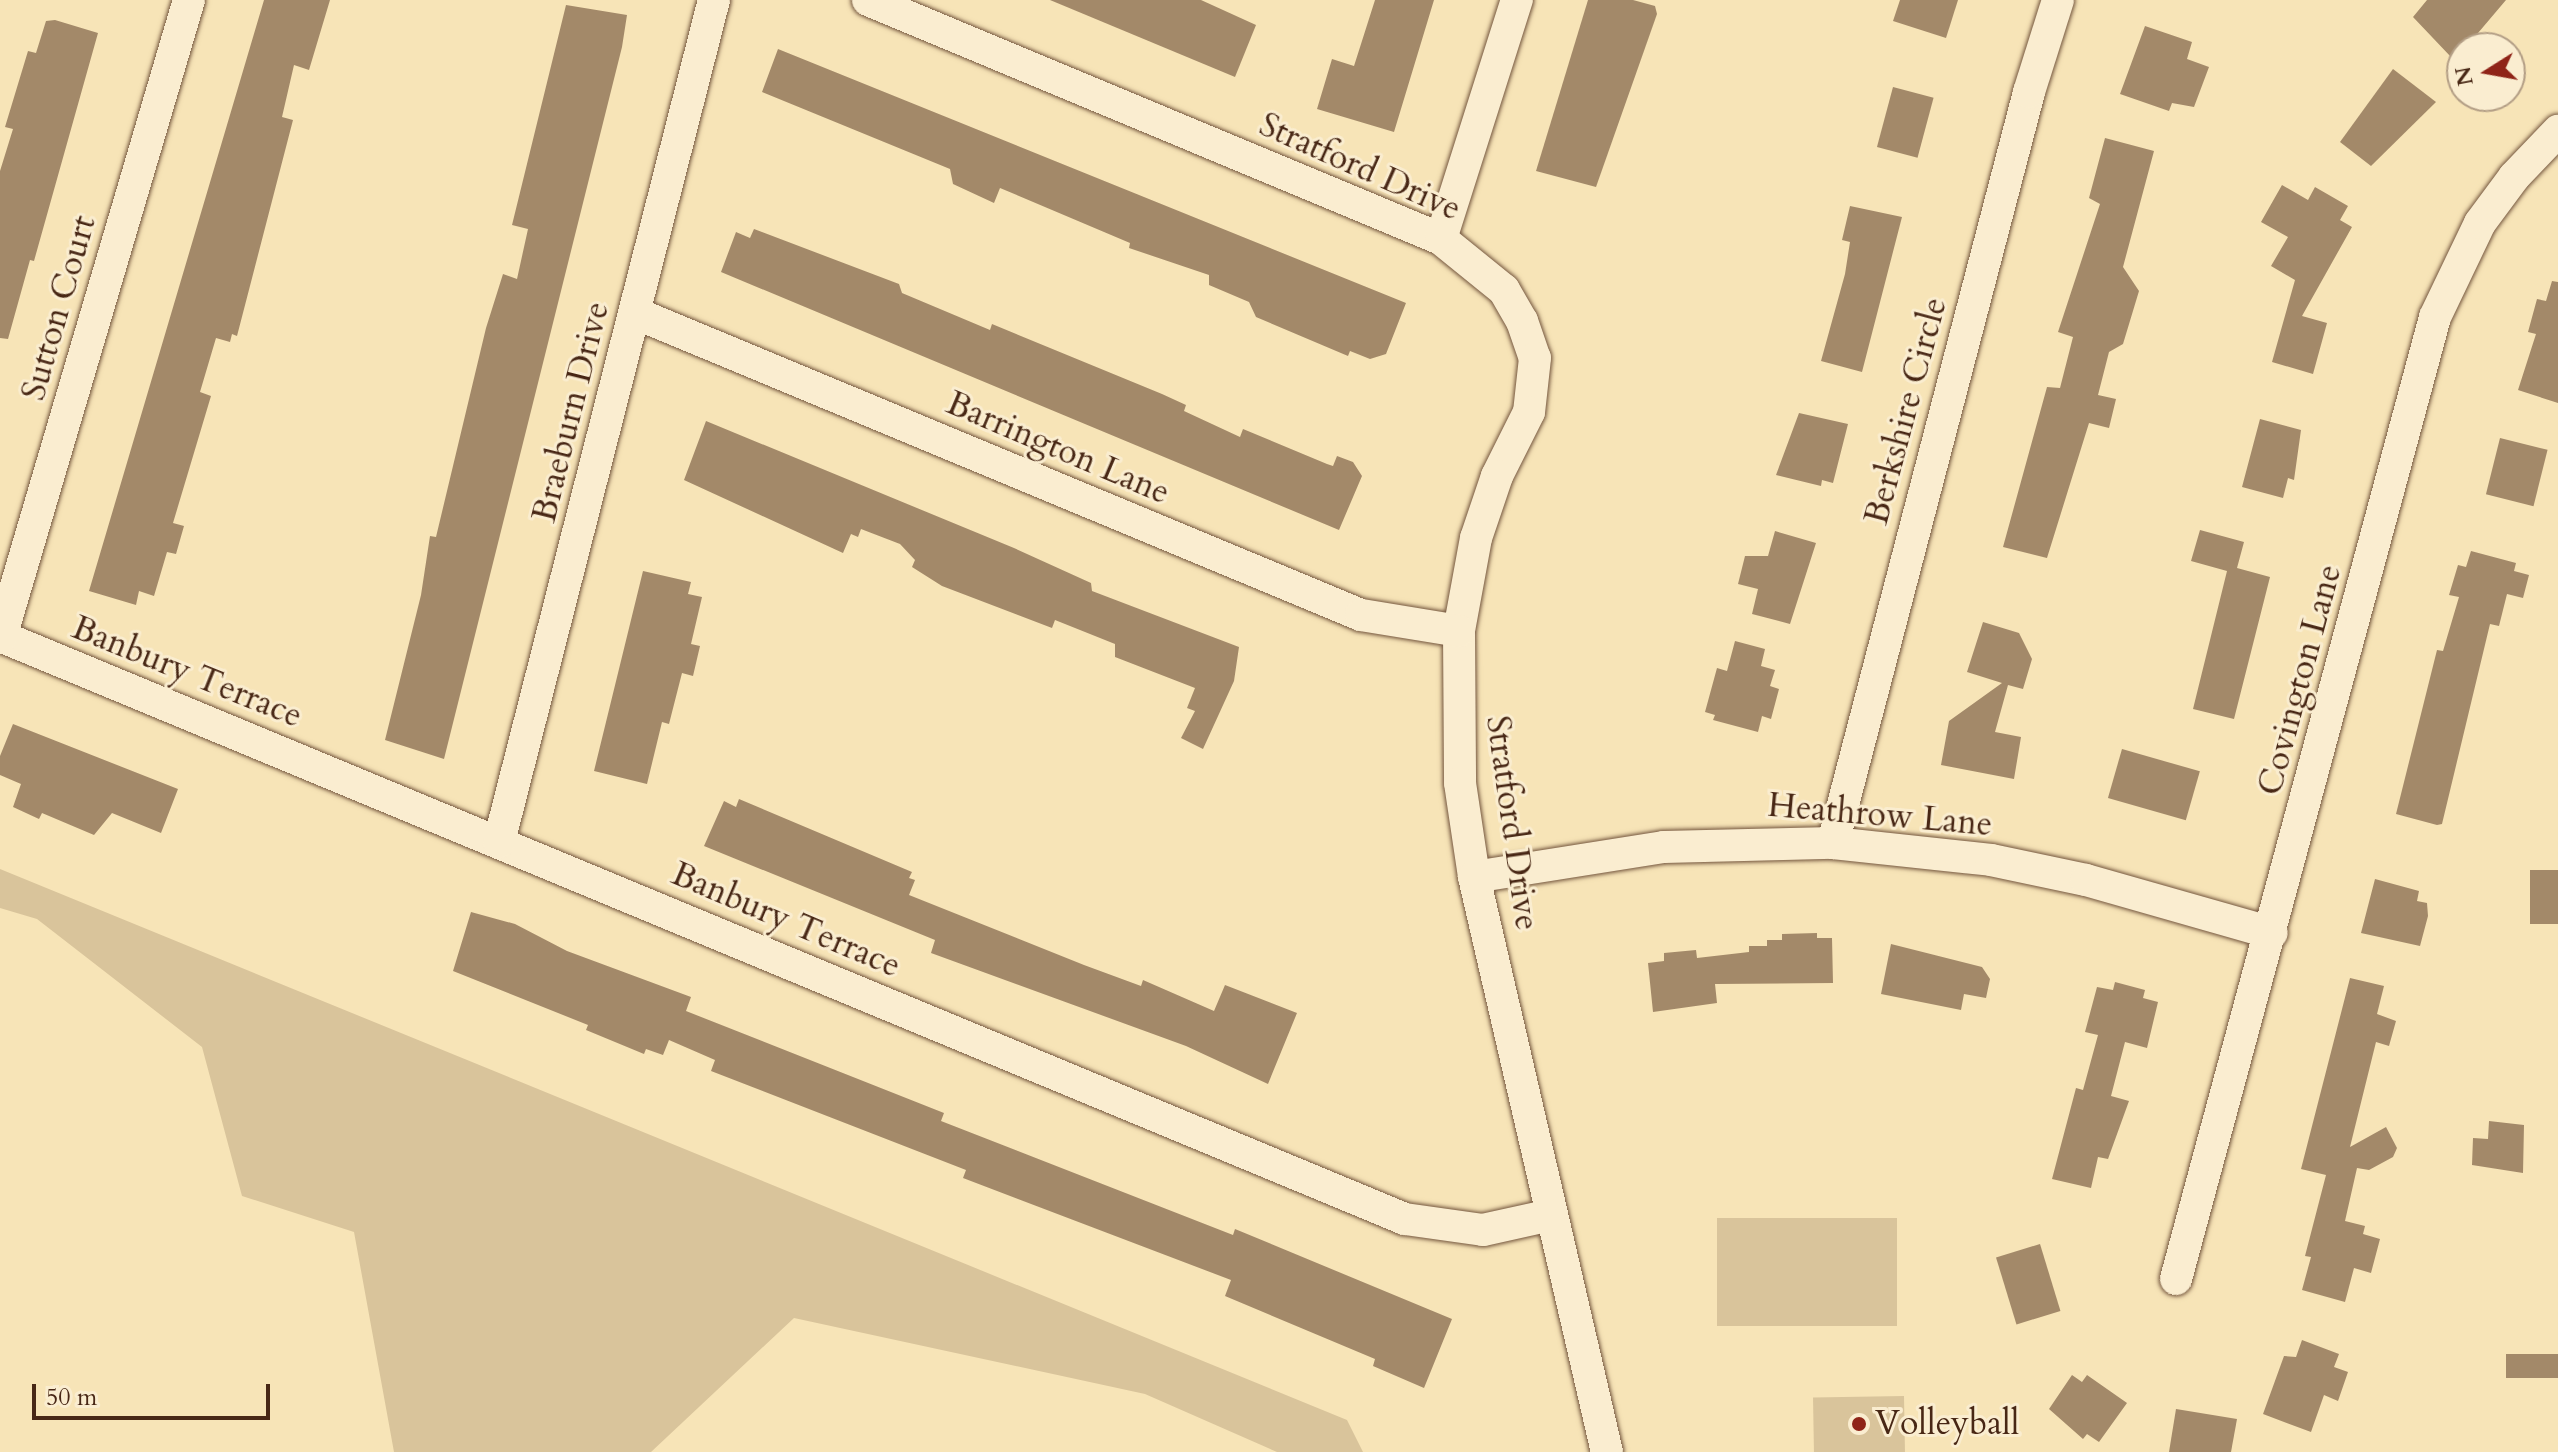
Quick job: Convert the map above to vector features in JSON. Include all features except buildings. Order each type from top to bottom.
[{"type":"street","name":"Sutton Court","points":[[1,636],[189,0]]},
{"type":"street","name":"Braeburn Drive","points":[[499,842],[714,0]]},
{"type":"street","name":"Stratford Drive","points":[[868,0],[1441,239],[1504,290],[1535,358],[1529,412],[1497,476],[1476,538],[1459,631],[1460,783],[1474,877],[1607,1452]]},
{"type":"street","points":[[1441,239],[1517,0]]},
{"type":"street","name":"Berkshire Circle","points":[[1833,843],[2029,92],[2058,0]]},
{"type":"street","name":"Covington Lane","points":[[2176,1279],[2272,933],[2435,317],[2480,223],[2514,177],[2558,131]]},
{"type":"street","name":"Barrington Lane","points":[[635,313],[1361,615],[1459,631]]},
{"type":"street","name":"Banbury Terrace","points":[[1,636],[1405,1219],[1483,1230],[1551,1215]]},
{"type":"street","name":"Heathrow Lane","points":[[1474,877],[1664,847],[1833,843],[1991,860],[2086,880],[2272,933]]},
{"type":"shaded area","points":[[0,869],[1347,1420],[1363,1452],[1277,1452],[1145,1394],[794,1318],[651,1452],[394,1452],[354,1232],[242,1196],[202,1047],[37,919],[0,908]]},
{"type":"shaded area","points":[[1717,1218],[1897,1218],[1897,1326],[1717,1326]]},
{"type":"shaded area","name":"Volleyball","points":[[1904,1396],[1905,1452],[1814,1452],[1813,1398]]},
{"type":"place","name":"Volleyball","points":[[1859,1424]]}]
